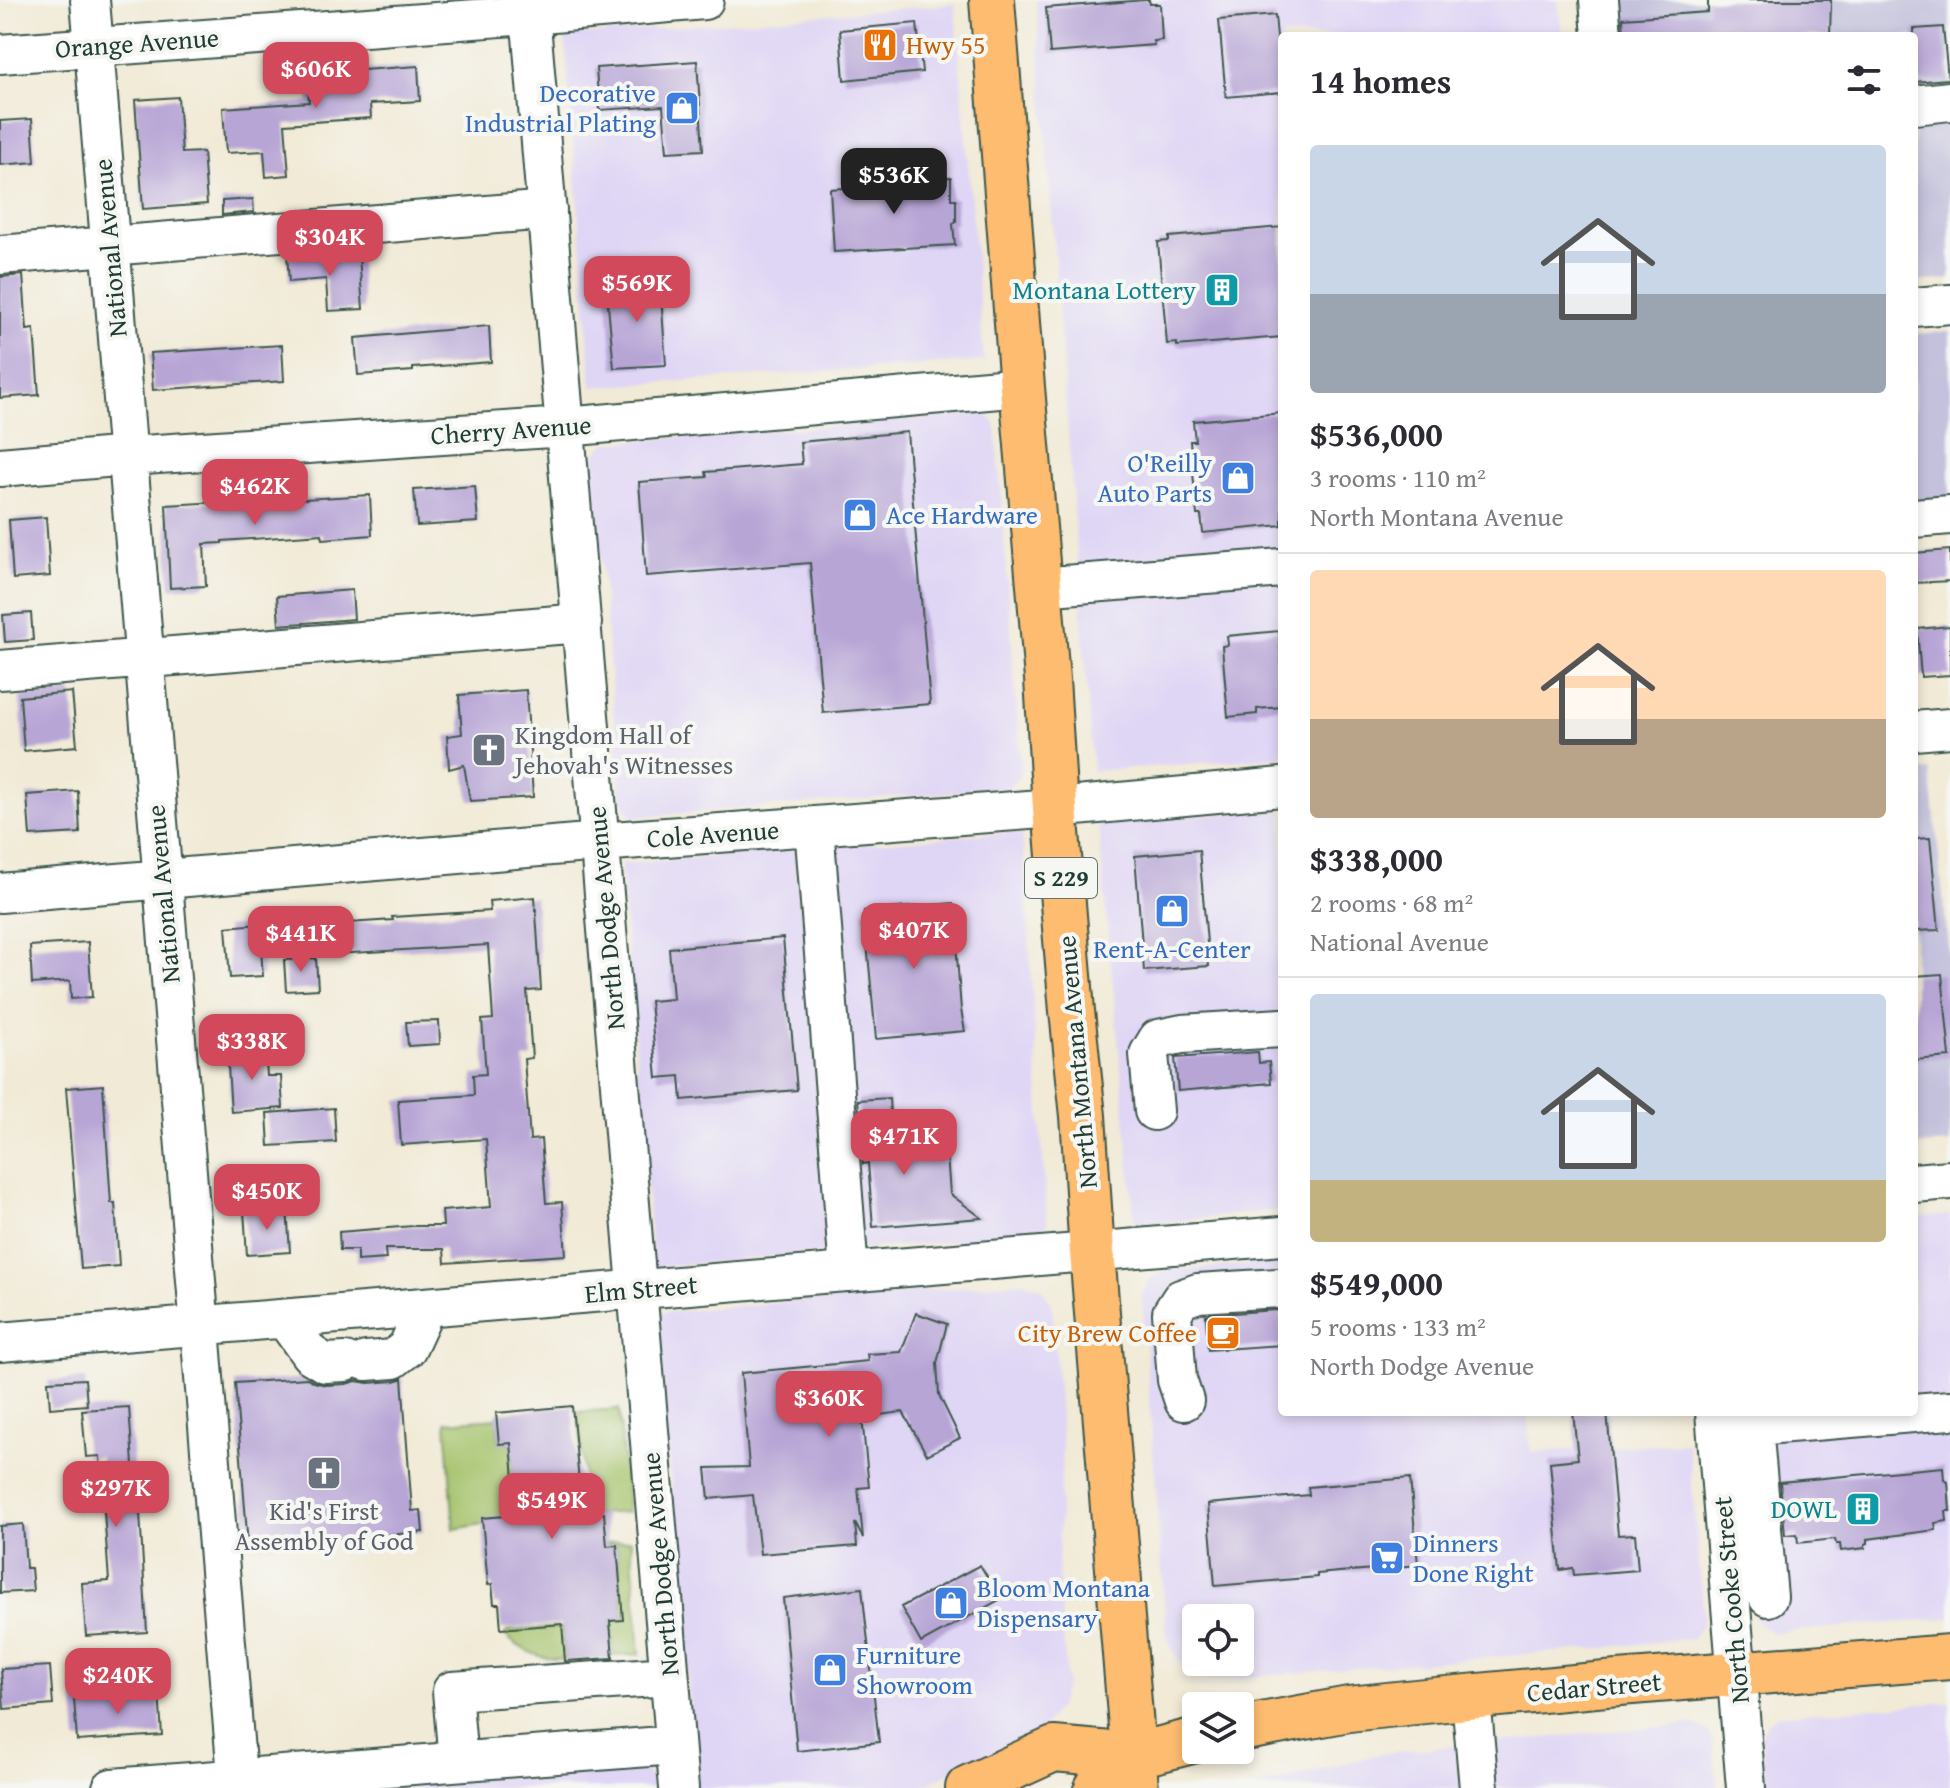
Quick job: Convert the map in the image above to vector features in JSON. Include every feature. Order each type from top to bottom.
[{"type":"main road","name":"North Montana Avenue","points":[[992,0],[1135,1772]]},
{"type":"main road","name":"Cedar Street","points":[[1254,1726],[1349,1709],[1606,1684],[1950,1657]]},
{"type":"main road","points":[[1097,1788],[1182,1747]]},
{"type":"main road","points":[[968,1788],[1054,1749],[1135,1772]]},
{"type":"street","name":"National Avenue","points":[[90,0],[237,1783]]},
{"type":"street","name":"Orange Avenue","points":[[0,54],[530,8],[704,0]]},
{"type":"street","points":[[1599,0],[1602,32]]},
{"type":"street","name":"North Dodge Avenue","points":[[530,8],[679,1788]]},
{"type":"street","points":[[1918,105],[1950,101]]},
{"type":"street","points":[[0,255],[547,210]]},
{"type":"street","points":[[1918,307],[1950,304]]},
{"type":"street","name":"Cherry Avenue","points":[[0,467],[565,427],[1022,387]]},
{"type":"street","points":[[1918,518],[1950,515]]},
{"type":"street","points":[[1039,587],[1278,568]]},
{"type":"street","points":[[0,670],[582,623]]},
{"type":"street","points":[[1918,731],[1950,728]]},
{"type":"street","name":"Cole Avenue","points":[[0,893],[1278,787]]},
{"type":"street","points":[[814,826],[849,1272]]},
{"type":"street","points":[[1154,1111],[1149,1054],[1158,1039],[1182,1034],[1278,1028]]},
{"type":"street","points":[[1918,1183],[1950,1180]]},
{"type":"street","name":"Elm Street","points":[[0,1342],[1278,1236]]},
{"type":"street","points":[[1184,1401],[1177,1380],[1172,1313],[1181,1299],[1198,1293],[1278,1288]]},
{"type":"street","points":[[285,1319],[310,1354],[325,1363],[393,1359],[407,1348],[426,1307]]},
{"type":"street","points":[[1918,1412],[1950,1410]]},
{"type":"street","points":[[1768,1597],[1728,1422],[1839,1416]]},
{"type":"street","name":"North Cooke Street","points":[[1728,1422],[1737,1675],[1746,1788]]},
{"type":"street","points":[[458,1761],[452,1691],[669,1676]]},
{"type":"street","points":[[1471,1698],[1479,1788]]},
{"type":"street","points":[[112,1788],[237,1783],[458,1761],[675,1745]]},
{"type":"shaded area","points":[[1036,0],[1558,0],[1562,32],[1278,32],[1278,757],[1093,771]]},
{"type":"shaded area","points":[[1608,0],[1950,0],[1950,279],[1918,282],[1918,32],[1612,32]]},
{"type":"shaded area","points":[[955,4],[984,361],[592,387],[565,36]]},
{"type":"shaded area","points":[[1950,331],[1950,525],[1918,528],[1918,334]]},
{"type":"shaded area","points":[[981,414],[991,418],[996,426],[1021,770],[1017,780],[1007,788],[635,817],[627,810],[621,800],[593,463],[597,451],[606,443]]},
{"type":"shaded area","points":[[1930,770],[1950,965],[1950,1143],[1918,1146],[1918,771]]},
{"type":"shaded area","points":[[1278,810],[1278,1210],[1135,1225],[1098,823]]},
{"type":"shaded area","points":[[1022,831],[1047,1224],[1040,1234],[653,1267],[621,864]]},
{"type":"shaded area","points":[[1950,1215],[1950,1618],[1772,1633],[1754,1616],[1736,1416],[1918,1416],[1918,1217]]},
{"type":"shaded area","points":[[1278,1262],[1278,1416],[1527,1416],[1531,1452],[1688,1443],[1704,1616],[1700,1628],[1693,1638],[1603,1648],[1210,1680],[1201,1676],[1254,1676],[1254,1604],[1182,1604],[1182,1663],[1179,1661],[1166,1629],[1142,1296],[1149,1280],[1161,1271]]},
{"type":"shaded area","points":[[1023,1282],[1041,1287],[1052,1304],[1062,1448],[1058,1569],[1067,1683],[1058,1708],[1040,1731],[917,1788],[697,1788],[657,1313]]},
{"type":"shaded area","points":[[1950,1702],[1950,1788],[1766,1788],[1761,1734],[1768,1722],[1778,1715]]},
{"type":"shaded area","points":[[1692,1724],[1708,1731],[1713,1741],[1717,1788],[1252,1788],[1383,1753]]},
{"type":"shaded area","points":[[644,1767],[652,1788],[361,1788]]},
{"type":"green space","points":[[619,1409],[628,1512],[582,1515],[581,1510],[587,1509],[578,1412]]},
{"type":"green space","points":[[497,1418],[499,1443],[511,1443],[517,1515],[454,1529],[446,1422]]},
{"type":"green space","points":[[631,1540],[640,1654],[613,1656],[610,1621],[623,1619],[617,1545],[596,1544]]},
{"type":"green space","points":[[562,1627],[565,1660],[532,1654],[505,1635],[508,1631]]},
{"type":"building","points":[[1149,0],[1150,4],[1160,4],[1162,40],[1153,41],[1154,45],[1050,53],[1046,8]]},
{"type":"building","points":[[1708,0],[1831,0],[1830,32],[1624,32],[1623,18],[1708,12]]},
{"type":"building","points":[[1275,15],[1278,92],[1226,97],[1219,20]]},
{"type":"building","name":"Hwy 55","points":[[917,23],[922,72],[844,80],[840,30]]},
{"type":"building","points":[[1943,27],[1948,79],[1918,82],[1918,32],[1914,29]]},
{"type":"building","name":"Decorative Industrial Plating","points":[[697,61],[703,150],[667,152],[663,106],[599,110],[596,68]]},
{"type":"building","points":[[418,66],[420,101],[370,104],[371,118],[285,124],[289,175],[266,177],[264,151],[226,153],[223,108],[309,102],[307,74]]},
{"type":"building","points":[[178,97],[182,153],[203,152],[207,204],[143,209],[135,100]]},
{"type":"building","points":[[32,119],[35,162],[0,165],[0,121]]},
{"type":"building","points":[[951,177],[951,199],[956,199],[956,221],[953,224],[955,245],[834,252],[830,189],[919,183],[920,178]]},
{"type":"building","points":[[253,199],[254,212],[222,215],[222,201]]},
{"type":"building","name":"Montana Lottery","points":[[1278,227],[1278,337],[1177,346],[1177,343],[1167,344],[1158,242],[1169,241],[1169,237]]},
{"type":"building","points":[[316,251],[317,259],[359,256],[363,309],[328,311],[326,279],[289,282],[287,253]]},
{"type":"building","points":[[23,275],[27,330],[34,329],[39,395],[0,398],[0,277]]},
{"type":"building","points":[[660,281],[666,365],[614,368],[606,285]]},
{"type":"building","points":[[489,326],[491,362],[358,375],[355,338]]},
{"type":"building","points":[[282,345],[284,381],[153,390],[150,353]]},
{"type":"building","name":"O'Reilly Auto Parts","points":[[1278,413],[1278,525],[1203,533],[1201,515],[1197,515],[1190,441],[1195,441],[1193,421]]},
{"type":"building","name":"Ace Hardware","points":[[907,432],[930,704],[823,713],[810,563],[646,576],[639,482],[707,477],[706,472],[802,464],[800,442]]},
{"type":"building","points":[[475,486],[478,522],[417,526],[414,490]]},
{"type":"building","points":[[370,495],[372,535],[323,539],[322,534],[204,544],[206,586],[170,588],[166,505]]},
{"type":"building","points":[[46,517],[50,576],[13,579],[9,520]]},
{"type":"building","points":[[1950,550],[1950,581],[1918,583],[1918,553]]},
{"type":"building","points":[[352,590],[354,619],[279,625],[277,596]]},
{"type":"building","points":[[31,613],[33,640],[5,642],[3,615]]},
{"type":"building","points":[[1950,626],[1950,675],[1921,677],[1918,629]]},
{"type":"building","points":[[1278,631],[1278,707],[1257,709],[1257,714],[1228,717],[1222,646],[1228,645],[1227,636]]},
{"type":"building","name":"Kingdom Hall of Jehovah's Witnesses","points":[[526,690],[533,797],[470,801],[464,765],[449,769],[447,736],[462,734],[459,695]]},
{"type":"building","points":[[72,692],[77,746],[24,751],[20,697]]},
{"type":"building","points":[[78,791],[80,833],[30,836],[27,795]]},
{"type":"building","points":[[1930,838],[1939,930],[1918,931],[1918,839]]},
{"type":"building","name":"Rent-A-Center","points":[[1199,850],[1209,966],[1144,971],[1135,856]]},
{"type":"building","points":[[535,897],[541,990],[527,991],[532,1058],[524,1059],[530,1140],[541,1139],[546,1203],[562,1202],[566,1255],[445,1263],[444,1249],[385,1249],[386,1259],[357,1261],[357,1250],[340,1250],[339,1232],[443,1226],[442,1211],[491,1207],[486,1139],[401,1145],[398,1100],[474,1095],[473,1075],[486,1074],[482,1020],[493,1019],[488,945],[335,954],[333,924],[490,911],[489,901]]},
{"type":"building","points":[[953,903],[965,1031],[876,1039],[864,911]]},
{"type":"building","points":[[259,924],[263,976],[230,978],[226,927]]},
{"type":"building","points":[[783,938],[797,1090],[682,1100],[680,1076],[657,1078],[650,1001],[673,999],[669,948]]},
{"type":"building","points":[[88,942],[92,997],[71,999],[70,981],[32,984],[30,946]]},
{"type":"building","points":[[316,958],[318,989],[286,991],[284,960]]},
{"type":"building","points":[[1942,974],[1950,1057],[1918,1060],[1918,976]]},
{"type":"building","points":[[439,1021],[440,1044],[408,1046],[406,1022]]},
{"type":"building","points":[[265,1049],[267,1076],[281,1076],[283,1108],[231,1112],[227,1051]]},
{"type":"building","points":[[1258,1052],[1259,1063],[1269,1062],[1271,1083],[1178,1091],[1175,1058]]},
{"type":"building","points":[[103,1085],[111,1203],[115,1203],[119,1266],[81,1269],[66,1088]]},
{"type":"building","points":[[889,1098],[893,1159],[947,1155],[950,1194],[982,1218],[873,1227],[868,1163],[863,1164],[858,1100]]},
{"type":"building","points":[[334,1108],[336,1142],[269,1146],[267,1113]]},
{"type":"building","points":[[287,1208],[290,1252],[247,1255],[244,1211]]},
{"type":"building","points":[[1278,1311],[1278,1345],[1208,1350],[1206,1315]]},
{"type":"building","points":[[916,1313],[947,1324],[937,1363],[939,1395],[960,1438],[927,1455],[903,1412],[862,1417],[869,1487],[858,1488],[863,1538],[855,1523],[857,1546],[760,1554],[753,1495],[709,1499],[706,1468],[749,1467],[741,1373],[868,1361],[867,1354],[901,1352]]},
{"type":"building","points":[[307,1378],[326,1385],[402,1378],[412,1511],[421,1510],[423,1532],[248,1546],[235,1383]]},
{"type":"building","points":[[85,1379],[87,1405],[50,1408],[48,1381]]},
{"type":"building","points":[[572,1406],[582,1515],[604,1513],[607,1546],[617,1545],[623,1620],[610,1621],[613,1658],[565,1661],[562,1624],[501,1629],[499,1604],[494,1604],[492,1584],[488,1585],[482,1518],[517,1515],[511,1443],[499,1444],[496,1413]]},
{"type":"building","points":[[129,1407],[134,1479],[138,1479],[147,1632],[86,1636],[82,1583],[109,1581],[100,1456],[86,1457],[82,1410]]},
{"type":"building","points":[[1573,1416],[1607,1416],[1618,1535],[1635,1534],[1638,1570],[1574,1575],[1573,1568],[1560,1570],[1550,1462],[1578,1459]]},
{"type":"building","name":"DOWL","points":[[1943,1467],[1944,1480],[1948,1482],[1950,1511],[1946,1511],[1947,1521],[1935,1523],[1936,1530],[1868,1539],[1865,1548],[1841,1551],[1835,1539],[1798,1543],[1797,1534],[1785,1535],[1780,1482]]},
{"type":"building","points":[[1410,1478],[1418,1565],[1215,1586],[1208,1504],[1309,1495],[1308,1487]]},
{"type":"building","points":[[23,1524],[26,1568],[31,1568],[33,1591],[0,1593],[0,1526]]},
{"type":"building","name":"Bloom Montana Dispensary","points":[[980,1565],[1001,1599],[921,1643],[901,1607]]},
{"type":"building","name":"Furniture Showroom","points":[[862,1588],[879,1742],[797,1751],[783,1598]]},
{"type":"building","points":[[50,1666],[53,1705],[4,1709],[1,1669]]},
{"type":"building","points":[[159,1692],[162,1735],[77,1741],[74,1698]]},
{"type":"place","name":"Hwy 55","points":[[880,45]]},
{"type":"place","name":"Decorative Industrial Plating","points":[[682,108]]},
{"type":"place","name":"Montana Lottery","points":[[1222,290]]},
{"type":"place","name":"O'Reilly Auto Parts","points":[[1238,478]]},
{"type":"place","name":"Ace Hardware","points":[[860,515]]},
{"type":"place","name":"Kingdom Hall of Jehovah's Witnesses","points":[[489,750]]},
{"type":"place","name":"Rent-A-Center","points":[[1172,911]]},
{"type":"place","name":"City Brew Coffee","points":[[1223,1333]]},
{"type":"place","name":"Kid's First Assembly of God","points":[[324,1473]]},
{"type":"place","name":"DOWL","points":[[1863,1509]]},
{"type":"place","name":"Dinners Done Right","points":[[1387,1558]]},
{"type":"place","name":"Bloom Montana Dispensary","points":[[951,1603]]},
{"type":"place","name":"Furniture Showroom","points":[[830,1670]]}]
